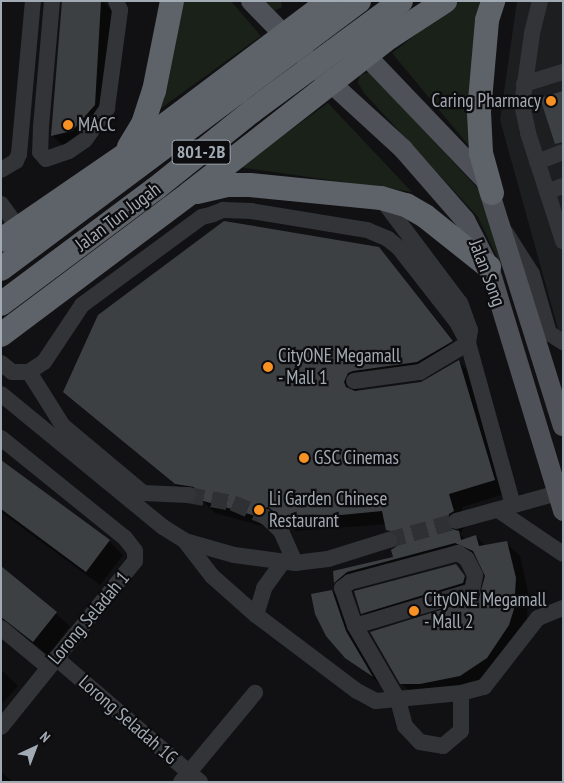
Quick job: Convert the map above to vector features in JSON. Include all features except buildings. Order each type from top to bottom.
[{"type":"highway","points":[[124,155],[143,124],[154,92],[172,1]]},
{"type":"highway","name":"Jalan Tun Jugah","points":[[1,269],[359,1]]},
{"type":"highway","name":"Jalan Tun Jugah","points":[[1,304],[155,190],[252,111],[401,1]]},
{"type":"highway","points":[[2,335],[190,193],[366,55],[445,1]]},
{"type":"highway","points":[[492,193],[481,153],[479,112],[487,20],[493,1]]},
{"type":"highway","points":[[10,234],[124,155],[220,81],[286,36],[326,3],[356,29],[369,36],[390,37]]},
{"type":"highway","points":[[220,81],[247,79],[260,89],[266,100],[266,133]]},
{"type":"highway","points":[[190,193],[228,185],[250,185],[381,198],[406,205],[425,216],[489,267]]},
{"type":"main road","name":"Jalan Song","points":[[251,1],[331,83],[403,149],[453,203],[489,267],[560,502]]},
{"type":"main road","name":"Jalan Song","points":[[326,3],[366,55],[477,170],[492,193],[561,411]]},
{"type":"street","points":[[1,170],[16,161],[19,154],[33,1]]},
{"type":"street","points":[[52,1],[40,144],[41,156],[46,159],[69,151],[84,140],[107,108],[120,10],[116,1]]},
{"type":"street","points":[[540,1],[524,84],[524,116],[563,241]]},
{"type":"street","points":[[524,84],[563,72]]},
{"type":"street","points":[[537,162],[563,152]]},
{"type":"street","points":[[547,192],[563,186]]},
{"type":"street","points":[[381,198],[460,303],[470,330],[468,343]]},
{"type":"street","points":[[1,204],[10,234]]},
{"type":"street","points":[[1,363],[12,372],[29,372],[44,362],[82,305],[202,217],[223,210],[251,212],[367,230],[388,238],[452,312],[468,343],[505,508],[563,554]]},
{"type":"street","points":[[504,229],[532,274],[549,333],[563,342]]},
{"type":"street","points":[[354,381],[420,372],[468,343]]},
{"type":"street","points":[[29,372],[63,426],[144,493],[188,495]]},
{"type":"street","points":[[1,394],[163,527],[185,541],[234,555],[289,563],[328,559],[389,540]]},
{"type":"street","name":"Lorong Seladah 1","points":[[1,438],[126,538],[135,551],[131,569],[52,662],[1,727]]},
{"type":"street","points":[[456,521],[505,508],[560,502]]},
{"type":"street","points":[[266,517],[281,531],[289,563]]},
{"type":"street","points":[[185,541],[212,576],[256,614],[367,698],[398,700],[460,693],[484,687],[538,618],[563,608]]},
{"type":"street","points":[[355,626],[472,591],[475,575],[467,559],[458,554],[345,583],[342,593],[355,626],[398,700],[405,726],[420,742],[443,746],[461,731],[460,693]]},
{"type":"street","points":[[256,614],[264,588],[289,563]]},
{"type":"street","name":"Lorong Seladah 1G","points":[[1,628],[52,662],[190,779]]},
{"type":"street","points":[[190,779],[255,693]]},
{"type":"shaded area","points":[[180,1],[231,1],[261,36],[160,109]]},
{"type":"shaded area","points":[[261,1],[281,1],[282,7],[274,11]]},
{"type":"shaded area","points":[[460,1],[480,1],[469,146],[392,53]]},
{"type":"shaded area","points":[[517,1],[563,1],[563,347],[500,120]]},
{"type":"shaded area","points":[[370,72],[482,193],[510,285],[478,217],[364,93],[358,83],[360,75]]},
{"type":"shaded area","points":[[328,103],[412,192],[239,167]]},
{"type":"tunnel","points":[[188,495],[233,503],[266,517]]},
{"type":"tunnel","points":[[389,540],[456,521]]},
{"type":"place","name":"Caring Pharmacy","points":[[551,101]]},
{"type":"place","name":"MACC","points":[[68,125]]},
{"type":"place","name":"CityONE Megamall - Mall 1","points":[[268,367]]},
{"type":"place","name":"GSC Cinemas","points":[[304,458]]},
{"type":"place","name":"Li Garden Chinese Restaurant","points":[[259,510]]},
{"type":"place","name":"CityONE Megamall - Mall 2","points":[[414,611]]}]
